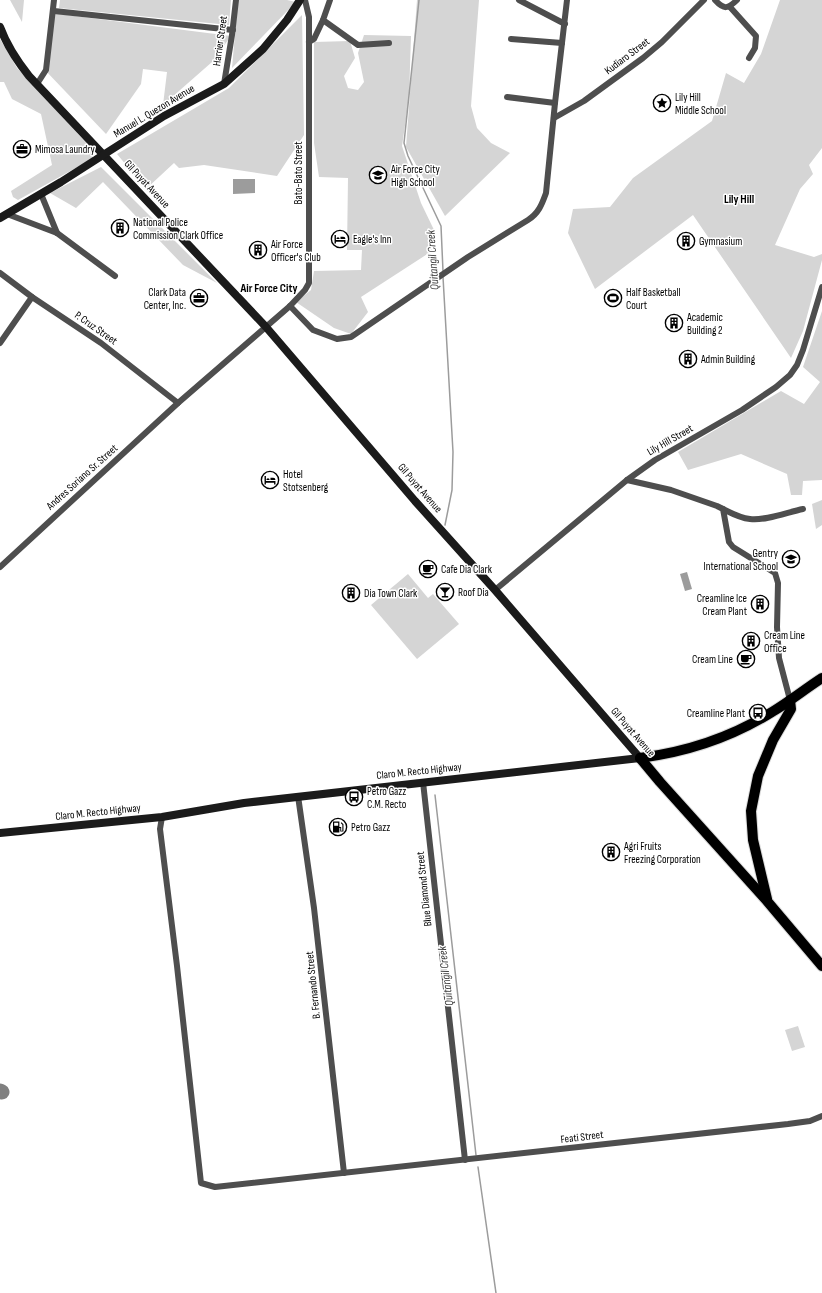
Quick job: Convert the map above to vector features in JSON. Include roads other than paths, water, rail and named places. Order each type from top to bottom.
[{"type":"main road","name":"Manuel L. Quezon Avenue","points":[[4,216],[104,155],[164,116],[224,84],[263,49],[287,20],[299,0]]},
{"type":"main road","name":"Gil Puyat Avenue","points":[[0,27],[7,45],[14,56],[37,84],[266,327],[415,501],[495,590],[622,739],[767,901],[822,966]]},
{"type":"main road","name":"Claro M. Recto Highway","points":[[0,833],[162,817],[244,803],[298,796],[674,753],[714,740],[753,723],[822,678]]},
{"type":"main road","points":[[767,901],[753,840],[751,811],[758,776],[773,740],[792,709],[790,700]]},
{"type":"street","points":[[37,84],[46,70],[54,11],[54,0]]},
{"type":"street","name":"Harrier Street","points":[[224,84],[233,30],[236,0]]},
{"type":"street","name":"Bato-Bato Street","points":[[266,327],[290,306],[310,283],[309,17],[305,0]]},
{"type":"street","points":[[309,42],[314,39],[330,0]]},
{"type":"street","points":[[519,0],[565,24]]},
{"type":"street","points":[[290,306],[312,330],[337,339],[346,339],[537,213],[542,205],[546,193],[567,0]]},
{"type":"street","name":"Kudiaro Street","points":[[554,118],[584,101],[643,58],[662,42],[704,0]]},
{"type":"street","points":[[715,0],[724,7],[730,7],[737,0]]},
{"type":"street","points":[[730,7],[756,36],[755,48],[749,58]]},
{"type":"street","points":[[54,11],[233,30]]},
{"type":"street","points":[[323,20],[358,44],[389,44]]},
{"type":"street","points":[[511,38],[562,43]]},
{"type":"street","points":[[507,97],[555,103]]},
{"type":"street","points":[[41,194],[57,233]]},
{"type":"street","points":[[4,216],[57,233],[115,276]]},
{"type":"street","name":"P. Cruz Street","points":[[0,273],[32,297],[101,343],[178,403]]},
{"type":"street","name":"Lily Hill Street","points":[[495,590],[627,480],[654,460],[742,410],[776,387],[790,375],[797,365],[803,350],[822,287]]},
{"type":"street","points":[[0,343],[32,297]]},
{"type":"street","name":"Andres Soriano Sr. Street","points":[[0,567],[178,403],[266,327]]},
{"type":"street","points":[[627,480],[671,490],[717,506],[741,517],[750,519],[759,519],[804,509]]},
{"type":"street","points":[[723,509],[730,542],[733,547],[769,568],[778,578],[778,651],[790,700]]},
{"type":"street","name":"Blue Diamond Street","points":[[423,782],[465,1160]]},
{"type":"street","name":"B. Fernando Street","points":[[298,796],[314,908],[344,1173]]},
{"type":"street","name":"Feati Street","points":[[162,817],[160,829],[201,1183],[215,1187],[788,1124],[810,1121],[822,1116]]},
{"type":"waterway","name":"Quitangil Creek","points":[[419,0],[404,143],[408,156],[441,226],[443,271]]},
{"type":"waterway","name":"Quitangil Creek","points":[[443,277],[453,452],[452,490],[445,525]]},
{"type":"waterway","name":"Quitangil Creek","points":[[435,795],[476,1155]]},
{"type":"waterway","name":"Quitangil Creek","points":[[478,1167],[496,1293]]},
{"type":"place","name":"Lily Hill Middle School","points":[[662,103]]},
{"type":"place","name":"Mimosa Laundry","points":[[22,149]]},
{"type":"place","name":"Air Force City High School","points":[[378,175]]},
{"type":"place","name":"National Police Commission Clark Office","points":[[120,228]]},
{"type":"place","name":"Eagle's Inn","points":[[340,239]]},
{"type":"place","name":"Gymnasium","points":[[686,241]]},
{"type":"place","name":"Air Force Officer's Club","points":[[258,250]]},
{"type":"place","name":"Clark Data Center, Inc.","points":[[199,298]]},
{"type":"place","name":"Half Basketball Court","points":[[613,298]]},
{"type":"place","name":"Academic Building 2","points":[[674,323]]},
{"type":"place","name":"Admin Building","points":[[688,359]]},
{"type":"place","name":"Hotel Stotsenberg","points":[[270,480]]},
{"type":"place","name":"Gentry International School","points":[[791,559]]},
{"type":"place","name":"Cafe Dia Clark","points":[[428,569]]},
{"type":"place","name":"Roof Dia","points":[[445,592]]},
{"type":"place","name":"Dia Town Clark","points":[[351,593]]},
{"type":"place","name":"Creamline Ice Cream Plant","points":[[760,604]]},
{"type":"place","name":"Cream Line Office","points":[[751,641]]},
{"type":"place","name":"Cream Line","points":[[746,659]]},
{"type":"place","name":"Creamline Plant","points":[[758,713]]},
{"type":"place","name":"Petro Gazz C.M. Recto","points":[[354,797]]},
{"type":"place","name":"Petro Gazz","points":[[338,827]]},
{"type":"place","name":"Agri Fruits Freezing Corporation","points":[[611,852]]},
{"type":"district","name":"Lily Hill","points":[[739,199]]},
{"type":"district","name":"Air Force City","points":[[269,288]]}]
